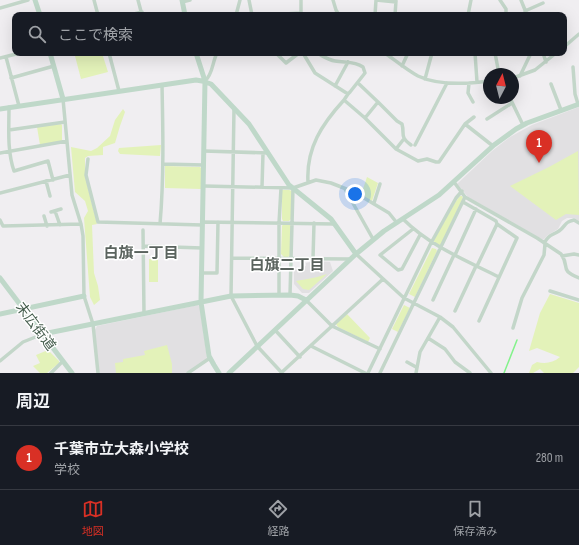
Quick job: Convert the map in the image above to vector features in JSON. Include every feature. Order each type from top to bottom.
[{"type":"street","points":[[0,8],[28,0]]},
{"type":"street","points":[[35,0],[39,12]]},
{"type":"street","points":[[94,0],[97,12]]},
{"type":"street","points":[[138,0],[142,12]]},
{"type":"street","points":[[185,12],[182,1],[190,0]]},
{"type":"street","points":[[237,12],[240,0]]},
{"type":"street","points":[[249,0],[251,12]]},
{"type":"street","points":[[301,0],[301,12]]},
{"type":"street","points":[[333,0],[337,12]]},
{"type":"street","points":[[375,12],[376,0],[396,1],[395,12]]},
{"type":"street","points":[[469,12],[471,0]]},
{"type":"street","points":[[500,0],[506,9],[506,12]]},
{"type":"street","points":[[521,0],[526,12]]},
{"type":"street","points":[[528,12],[543,3]]},
{"type":"street","points":[[567,44],[579,34]]},
{"type":"street","points":[[0,58],[12,55]]},
{"type":"street","points":[[51,56],[63,99],[72,195],[81,224],[84,296],[93,324],[98,373]]},
{"type":"street","points":[[110,56],[119,91]]},
{"type":"street","points":[[197,56],[204,81],[202,302],[210,358],[220,373]]},
{"type":"street","points":[[204,81],[209,77],[212,61],[215,56]]},
{"type":"street","points":[[279,56],[286,63],[295,56]]},
{"type":"street","points":[[304,56],[314,73],[348,94]]},
{"type":"street","points":[[308,182],[308,163],[317,135],[365,73],[363,67],[359,64],[336,61],[326,56]]},
{"type":"street","points":[[392,56],[402,66],[425,79],[448,84],[483,82]]},
{"type":"street","points":[[402,66],[407,56]]},
{"type":"street","points":[[425,79],[431,56]]},
{"type":"street","points":[[475,56],[477,82]]},
{"type":"street","points":[[496,56],[498,68]]},
{"type":"street","points":[[520,76],[530,56]]},
{"type":"street","points":[[544,56],[546,62]]},
{"type":"street","points":[[520,76],[536,70],[553,56]]},
{"type":"street","points":[[6,57],[18,106]]},
{"type":"street","points":[[335,86],[348,62]]},
{"type":"street","points":[[11,78],[54,66]]},
{"type":"street","points":[[229,373],[373,239],[427,204],[454,182],[493,146],[523,125],[578,104],[575,94],[573,67]]},
{"type":"street","points":[[0,109],[198,80],[211,84],[252,128],[266,153],[292,188],[319,208],[334,224],[356,254],[404,298],[440,317],[456,329],[490,373]]},
{"type":"street","points":[[358,83],[397,121],[402,124],[403,140],[396,149]]},
{"type":"street","points":[[469,83],[468,93],[473,102]]},
{"type":"street","points":[[415,145],[448,84]]},
{"type":"street","points":[[551,84],[562,110]]},
{"type":"street","points":[[160,224],[163,164],[162,85]]},
{"type":"street","points":[[344,100],[396,149],[418,161],[427,159],[439,162],[465,124],[474,117]]},
{"type":"street","points":[[364,118],[378,102]]},
{"type":"street","points":[[487,119],[509,104]]},
{"type":"street","points":[[513,104],[523,125]]},
{"type":"street","points":[[9,107],[10,152],[14,171],[48,162],[53,180]]},
{"type":"street","points":[[234,108],[231,296],[257,346],[282,373],[382,279]]},
{"type":"street","points":[[9,130],[65,122]]},
{"type":"street","points":[[465,124],[493,146]]},
{"type":"street","points":[[403,140],[410,145]]},
{"type":"street","points":[[0,154],[67,141]]},
{"type":"street","points":[[204,151],[266,153]]},
{"type":"street","points":[[262,187],[266,153]]},
{"type":"street","points":[[88,159],[86,175],[98,222],[160,224],[232,222],[334,224]]},
{"type":"street","points":[[163,164],[204,165]]},
{"type":"street","points":[[0,193],[70,175]]},
{"type":"street","points":[[204,186],[292,188],[316,180],[331,183],[354,192],[389,213],[397,223]]},
{"type":"street","points":[[46,181],[50,196]]},
{"type":"street","points":[[454,182],[466,197],[545,243],[562,256],[566,271],[579,278]]},
{"type":"street","points":[[374,204],[380,184]]},
{"type":"street","points":[[279,295],[279,223],[281,188]]},
{"type":"street","points":[[290,295],[293,223],[292,188]]},
{"type":"street","points":[[345,189],[373,239]]},
{"type":"street","points":[[368,373],[431,243],[456,198],[462,191]]},
{"type":"street","points":[[380,373],[391,355],[466,197]]},
{"type":"street","points":[[463,202],[496,221],[497,224],[518,238],[479,321]]},
{"type":"street","points":[[60,225],[53,211],[61,209]]},
{"type":"street","points":[[433,300],[476,209]]},
{"type":"street","points":[[44,216],[47,226]]},
{"type":"street","points":[[403,219],[431,243],[499,277]]},
{"type":"street","points":[[0,220],[2,226],[81,224]]},
{"type":"street","points":[[513,328],[522,298],[544,254],[545,243],[550,235],[559,231],[566,222],[574,220],[579,223]]},
{"type":"street","points":[[202,273],[217,273],[218,222]]},
{"type":"street","points":[[312,259],[314,223]]},
{"type":"street","points":[[455,311],[497,224]]},
{"type":"street","points":[[413,229],[380,255],[398,270],[402,269],[420,235]]},
{"type":"street","points":[[143,230],[144,313]]},
{"type":"street","points":[[143,246],[202,248]]},
{"type":"street","points":[[562,256],[574,254],[579,255]]},
{"type":"street","points":[[232,258],[350,259]]},
{"type":"street","name":"末広街道","points":[[0,278],[72,373]]},
{"type":"street","points":[[550,291],[579,300]]},
{"type":"street","points":[[0,314],[84,296]]},
{"type":"street","points":[[0,361],[23,342],[43,334],[231,296],[298,296],[306,300],[332,326],[380,349]]},
{"type":"street","points":[[416,373],[420,352],[440,317]]},
{"type":"street","points":[[275,330],[300,357]]},
{"type":"street","points":[[428,338],[445,349],[455,362],[470,373]]},
{"type":"street","points":[[311,346],[365,373]]},
{"type":"street","points":[[188,373],[210,358]]},
{"type":"street","points":[[51,373],[63,361]]},
{"type":"street","points":[[407,362],[416,367]]},
{"type":"shaded area","points":[[579,107],[579,221],[574,218],[567,218],[562,221],[558,229],[543,240],[468,197],[457,184],[492,151],[510,137],[532,125]]},
{"type":"shaded area","points":[[315,261],[330,262],[333,271],[309,293],[302,293],[294,284],[294,270],[306,266],[306,263]]},
{"type":"shaded area","points":[[198,305],[200,307],[207,359],[186,373],[99,373],[95,330],[97,326]]},
{"type":"green space","points":[[75,56],[103,56],[108,72],[81,79]]},
{"type":"green space","points":[[123,109],[125,112],[115,143],[103,147],[103,155],[88,156],[85,158],[85,176],[97,224],[92,225],[94,273],[100,300],[94,305],[90,297],[84,218],[88,211],[85,201],[75,192],[71,147],[91,151],[97,148],[110,136],[115,120]]},
{"type":"green space","points":[[61,124],[62,142],[40,145],[37,127]]},
{"type":"green space","points":[[161,145],[160,156],[120,154],[118,151],[119,148]]},
{"type":"green space","points":[[578,151],[579,215],[566,214],[556,220],[510,186],[549,167]]},
{"type":"green space","points":[[165,166],[200,167],[201,189],[165,188]]},
{"type":"green space","points":[[367,177],[378,183],[372,201],[361,195]]},
{"type":"green space","points":[[282,190],[292,191],[291,219],[289,221],[283,221],[282,219]]},
{"type":"green space","points":[[460,196],[463,198],[440,246],[433,241]]},
{"type":"green space","points":[[283,224],[289,224],[291,226],[291,255],[288,257],[284,257],[281,254]]},
{"type":"green space","points":[[432,248],[436,249],[437,251],[415,297],[409,294]]},
{"type":"green space","points":[[149,259],[158,259],[158,282],[149,282]]},
{"type":"green space","points":[[327,274],[309,290],[303,289],[296,281],[315,277]]},
{"type":"green space","points":[[550,294],[579,303],[579,367],[573,373],[544,373],[540,369],[533,373],[529,373],[532,365],[537,362],[543,363],[555,361],[560,357],[537,348],[529,351],[540,313]]},
{"type":"green space","points":[[404,305],[410,308],[398,332],[392,329]]},
{"type":"green space","points":[[347,314],[370,338],[368,342],[338,327],[336,324]]},
{"type":"green space","points":[[167,345],[172,364],[172,373],[116,373],[115,363],[123,362],[123,359],[145,355],[144,351]]},
{"type":"green space","points":[[48,350],[59,361],[59,363],[47,373],[40,373],[33,366],[40,363],[36,355]]},
{"type":"waterway","points":[[504,373],[517,340]]},
{"type":"place","name":"千葉市立大森小学校","points":[[539,163]]},
{"type":"district","name":"白旗一丁目","points":[[141,253]]},
{"type":"district","name":"白旗二丁目","points":[[287,265]]}]
